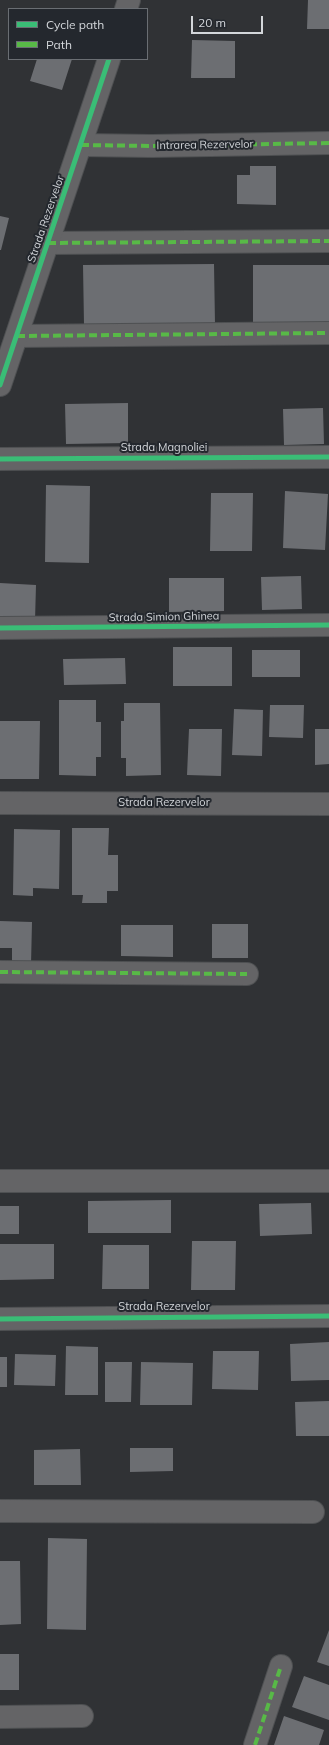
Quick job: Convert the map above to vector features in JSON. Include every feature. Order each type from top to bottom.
[{"type":"street","name":"Strada Rezervelor","points":[[0,385],[109,60]]},
{"type":"street","name":"Intrarea Rezervelor","points":[[81,145],[152,146],[329,144]]},
{"type":"street","points":[[48,243],[329,241]]},
{"type":"street","points":[[16,336],[329,333]]},
{"type":"street","name":"Strada Magnoliei","points":[[0,459],[329,457]]},
{"type":"street","name":"Strada Simion Ghinea","points":[[0,628],[329,625]]},
{"type":"street","name":"Strada Rezervelor","points":[[0,803],[329,804]]},
{"type":"street","points":[[0,972],[247,974]]},
{"type":"street","points":[[0,1181],[329,1181]]},
{"type":"street","name":"Strada Rezervelor","points":[[0,1319],[329,1316]]},
{"type":"street","points":[[0,1511],[313,1512]]},
{"type":"street","points":[[254,1745],[281,1666]]},
{"type":"street","points":[[0,1717],[82,1716]]},
{"type":"building","points":[[308,0],[329,0],[329,29],[307,29]]},
{"type":"building","points":[[192,40],[235,41],[235,78],[191,78]]},
{"type":"building","points":[[37,60],[72,60],[62,90],[30,81]]},
{"type":"building","points":[[250,166],[276,166],[276,205],[237,204],[237,175],[250,175]]},
{"type":"building","points":[[0,216],[9,218],[1,250],[0,250]]},
{"type":"building","points":[[214,264],[215,324],[84,325],[83,265]]},
{"type":"building","points":[[253,265],[329,265],[329,327],[253,328]]},
{"type":"building","points":[[128,403],[128,443],[66,444],[65,404]]},
{"type":"building","points":[[323,408],[324,444],[284,445],[283,409]]},
{"type":"building","points":[[46,485],[90,486],[89,563],[45,562]]},
{"type":"building","points":[[285,491],[328,494],[325,550],[283,548]]},
{"type":"building","points":[[211,493],[253,493],[252,551],[210,551]]},
{"type":"building","points":[[301,576],[302,609],[262,610],[261,577]]},
{"type":"building","points":[[169,578],[224,578],[224,611],[169,612]]},
{"type":"building","points":[[0,583],[36,585],[35,621],[0,619]]},
{"type":"building","points":[[173,647],[232,647],[232,686],[173,686]]},
{"type":"building","points":[[252,650],[300,650],[300,677],[252,677]]},
{"type":"building","points":[[125,658],[126,684],[64,685],[63,659]]},
{"type":"building","points":[[59,700],[96,700],[96,722],[101,722],[101,757],[96,757],[96,776],[59,775]]},
{"type":"building","points":[[124,703],[160,703],[161,775],[126,776],[126,758],[121,758],[121,721],[124,721]]},
{"type":"building","points":[[270,705],[304,705],[303,738],[269,737]]},
{"type":"building","points":[[234,709],[263,710],[262,756],[232,755]]},
{"type":"building","points":[[0,721],[40,721],[39,779],[0,779]]},
{"type":"building","points":[[189,729],[222,729],[221,776],[187,775]]},
{"type":"building","points":[[315,729],[329,729],[329,764],[315,765]]},
{"type":"building","points":[[72,828],[109,828],[108,855],[118,855],[118,891],[107,891],[107,903],[82,903],[83,895],[72,895]]},
{"type":"building","points":[[14,829],[60,830],[59,889],[33,888],[33,896],[13,895]]},
{"type":"building","points":[[0,921],[32,922],[31,965],[12,964],[12,948],[0,948]]},
{"type":"building","points":[[212,924],[248,924],[248,958],[212,958]]},
{"type":"building","points":[[121,925],[173,925],[173,957],[121,956]]},
{"type":"building","points":[[171,1200],[171,1233],[88,1233],[88,1201]]},
{"type":"building","points":[[311,1203],[312,1234],[260,1236],[259,1204]]},
{"type":"building","points":[[0,1206],[19,1206],[19,1234],[0,1234]]},
{"type":"building","points":[[192,1241],[236,1241],[235,1290],[191,1290]]},
{"type":"building","points":[[0,1244],[54,1244],[54,1279],[0,1280]]},
{"type":"building","points":[[103,1245],[149,1245],[149,1289],[102,1289]]},
{"type":"building","points":[[329,1342],[329,1380],[291,1381],[290,1344]]},
{"type":"building","points":[[66,1346],[98,1347],[98,1395],[65,1395]]},
{"type":"building","points":[[213,1351],[259,1351],[258,1390],[212,1389]]},
{"type":"building","points":[[15,1354],[56,1355],[55,1386],[14,1385]]},
{"type":"building","points":[[0,1357],[7,1357],[7,1387],[0,1387]]},
{"type":"building","points":[[105,1362],[132,1362],[131,1402],[105,1402]]},
{"type":"building","points":[[141,1362],[193,1363],[192,1405],[140,1405]]},
{"type":"building","points":[[329,1401],[329,1436],[296,1436],[295,1402]]},
{"type":"building","points":[[130,1448],[173,1448],[173,1471],[130,1472]]},
{"type":"building","points":[[80,1449],[81,1485],[34,1485],[34,1450]]},
{"type":"building","points":[[48,1538],[87,1539],[86,1630],[47,1629]]},
{"type":"building","points":[[0,1561],[20,1561],[21,1624],[0,1625]]},
{"type":"building","points":[[329,1630],[329,1666],[317,1662]]},
{"type":"building","points":[[0,1654],[19,1654],[19,1690],[0,1690]]},
{"type":"building","points":[[304,1676],[329,1685],[329,1720],[292,1707]]},
{"type":"building","points":[[284,1716],[324,1730],[319,1745],[274,1745]]},
{"type":"marked path","points":[[81,145],[152,146],[329,143]]},
{"type":"marked path","points":[[48,243],[329,241]]},
{"type":"marked path","points":[[17,336],[329,333]]},
{"type":"marked path","points":[[0,972],[247,974]]},
{"type":"marked path","points":[[255,1745],[281,1666]]},
{"type":"cycle path","points":[[0,385],[109,60]]},
{"type":"cycle path","points":[[0,459],[329,457]]},
{"type":"cycle path","points":[[0,628],[329,625]]},
{"type":"cycle path","points":[[0,1319],[329,1316]]}]
